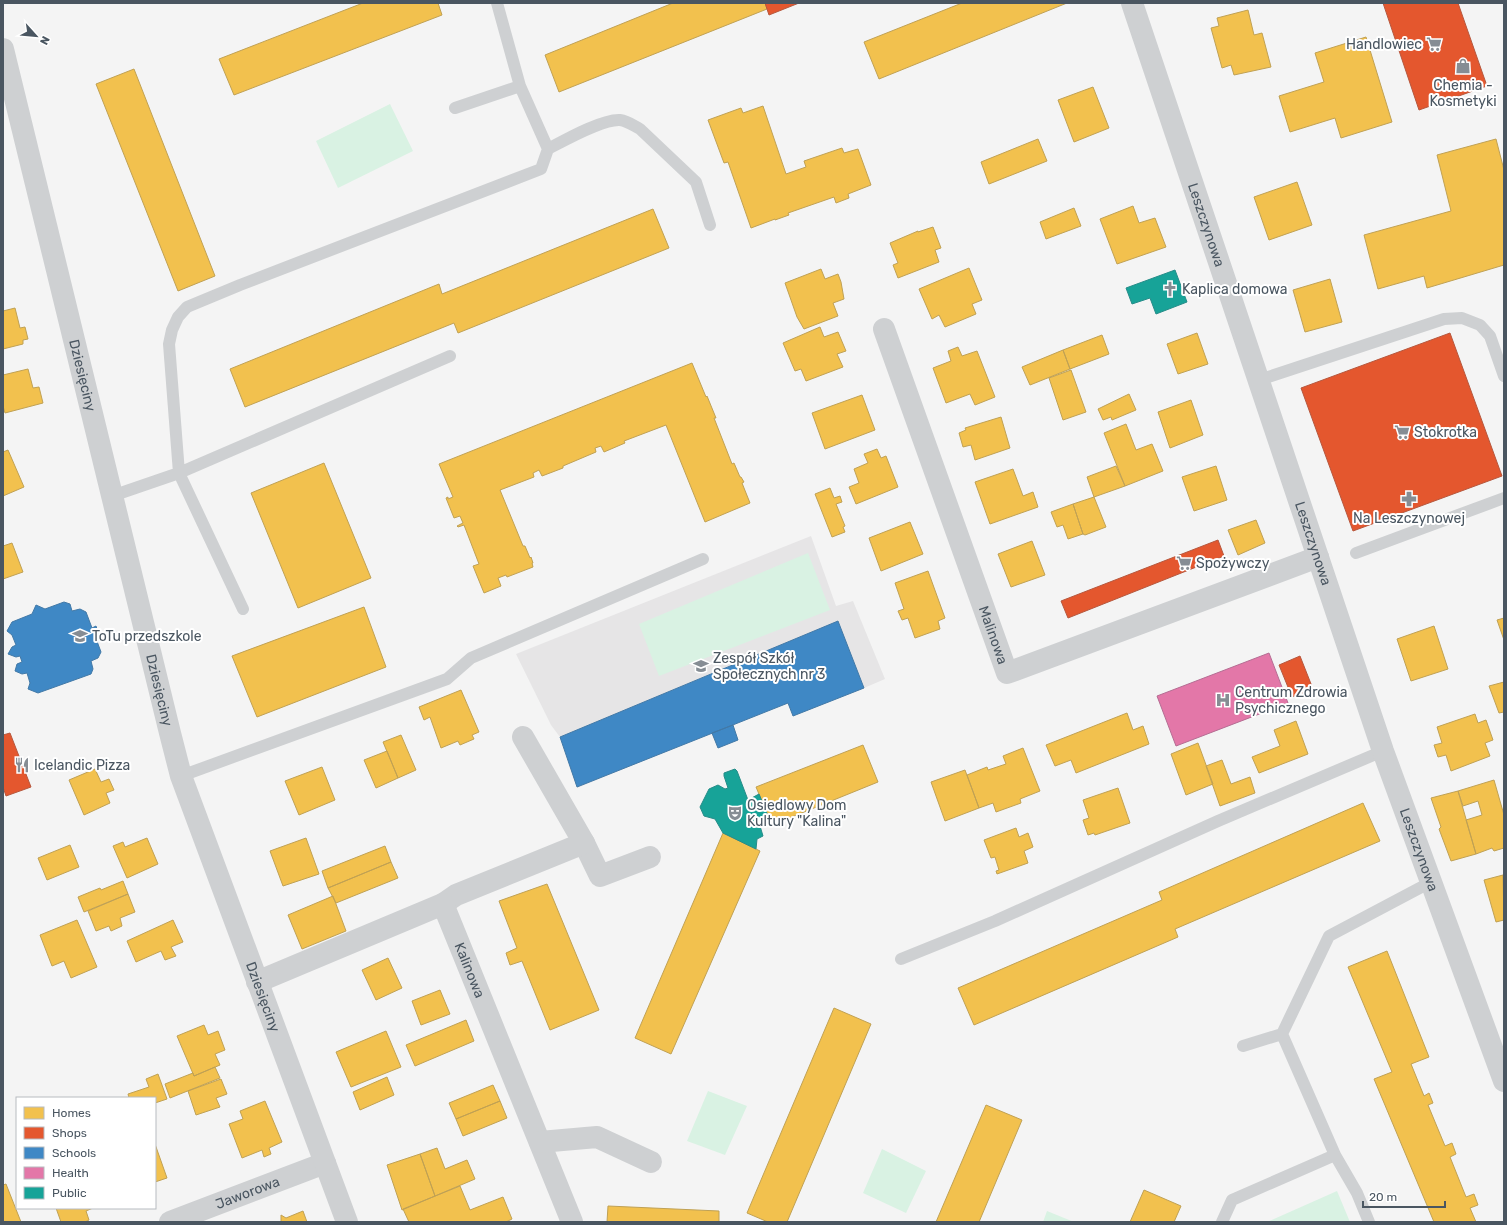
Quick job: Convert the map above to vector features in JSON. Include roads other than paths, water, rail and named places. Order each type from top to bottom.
[{"type":"street","name":"Leszczynowa","points":[[1132,3],[1383,751],[1504,1081]]},
{"type":"street","name":"Dziesięciny","points":[[3,49],[181,776],[347,1222]]},
{"type":"street","name":"Malinowa","points":[[884,329],[1007,674],[1318,557]]},
{"type":"street","points":[[523,737],[584,843],[600,876],[650,857]]},
{"type":"street","points":[[257,982],[443,904],[456,895],[584,843]]},
{"type":"street","name":"Kalinowa","points":[[443,904],[572,1222]]},
{"type":"street","points":[[540,1142],[597,1137],[651,1162]]},
{"type":"street","name":"Jaworowa","points":[[170,1222],[325,1163]]},
{"type":"lane","points":[[243,609],[179,473],[169,344],[172,330],[178,317],[187,308],[247,282],[541,169],[548,149],[520,86],[497,3]]},
{"type":"lane","points":[[455,108],[520,86]]},
{"type":"lane","points":[[548,149],[585,130],[613,120],[622,120],[631,124],[640,129],[696,182],[710,224]]},
{"type":"lane","points":[[1259,380],[1444,319],[1462,318],[1480,324],[1490,336],[1504,376]]},
{"type":"lane","points":[[112,496],[179,473],[450,356]]},
{"type":"lane","points":[[1356,553],[1504,498]]},
{"type":"lane","points":[[181,776],[447,678],[471,658],[703,559]]},
{"type":"lane","points":[[901,959],[995,921],[1218,821],[1383,751]]},
{"type":"lane","points":[[1243,1046],[1282,1034],[1328,936],[1431,882]]},
{"type":"lane","points":[[1282,1034],[1335,1155],[1357,1193],[1369,1222]]},
{"type":"lane","points":[[1222,1222],[1232,1200],[1335,1155]]},
{"type":"place","name":"Handlowiec","points":[[1434,44]]},
{"type":"place","name":"Chemia - Kosmetyki","points":[[1463,66]]},
{"type":"place","name":"Kaplica domowa","points":[[1170,289]]},
{"type":"place","name":"Stokrotka","points":[[1402,432]]},
{"type":"place","name":"Na Leszczynowej","points":[[1409,499]]},
{"type":"place","name":"Spożywczy","points":[[1184,563]]},
{"type":"place","name":"ToTu przedszkole","points":[[80,636]]},
{"type":"place","name":"Zespół Szkół Społecznych nr 3","points":[[701,666]]},
{"type":"place","name":"Centrum Zdrowia Psychicznego","points":[[1223,700]]},
{"type":"place","name":"Icelandic Pizza","points":[[22,765]]},
{"type":"place","name":"Osiedlowy Dom Kultury \"Kalina\"","points":[[735,813]]}]
